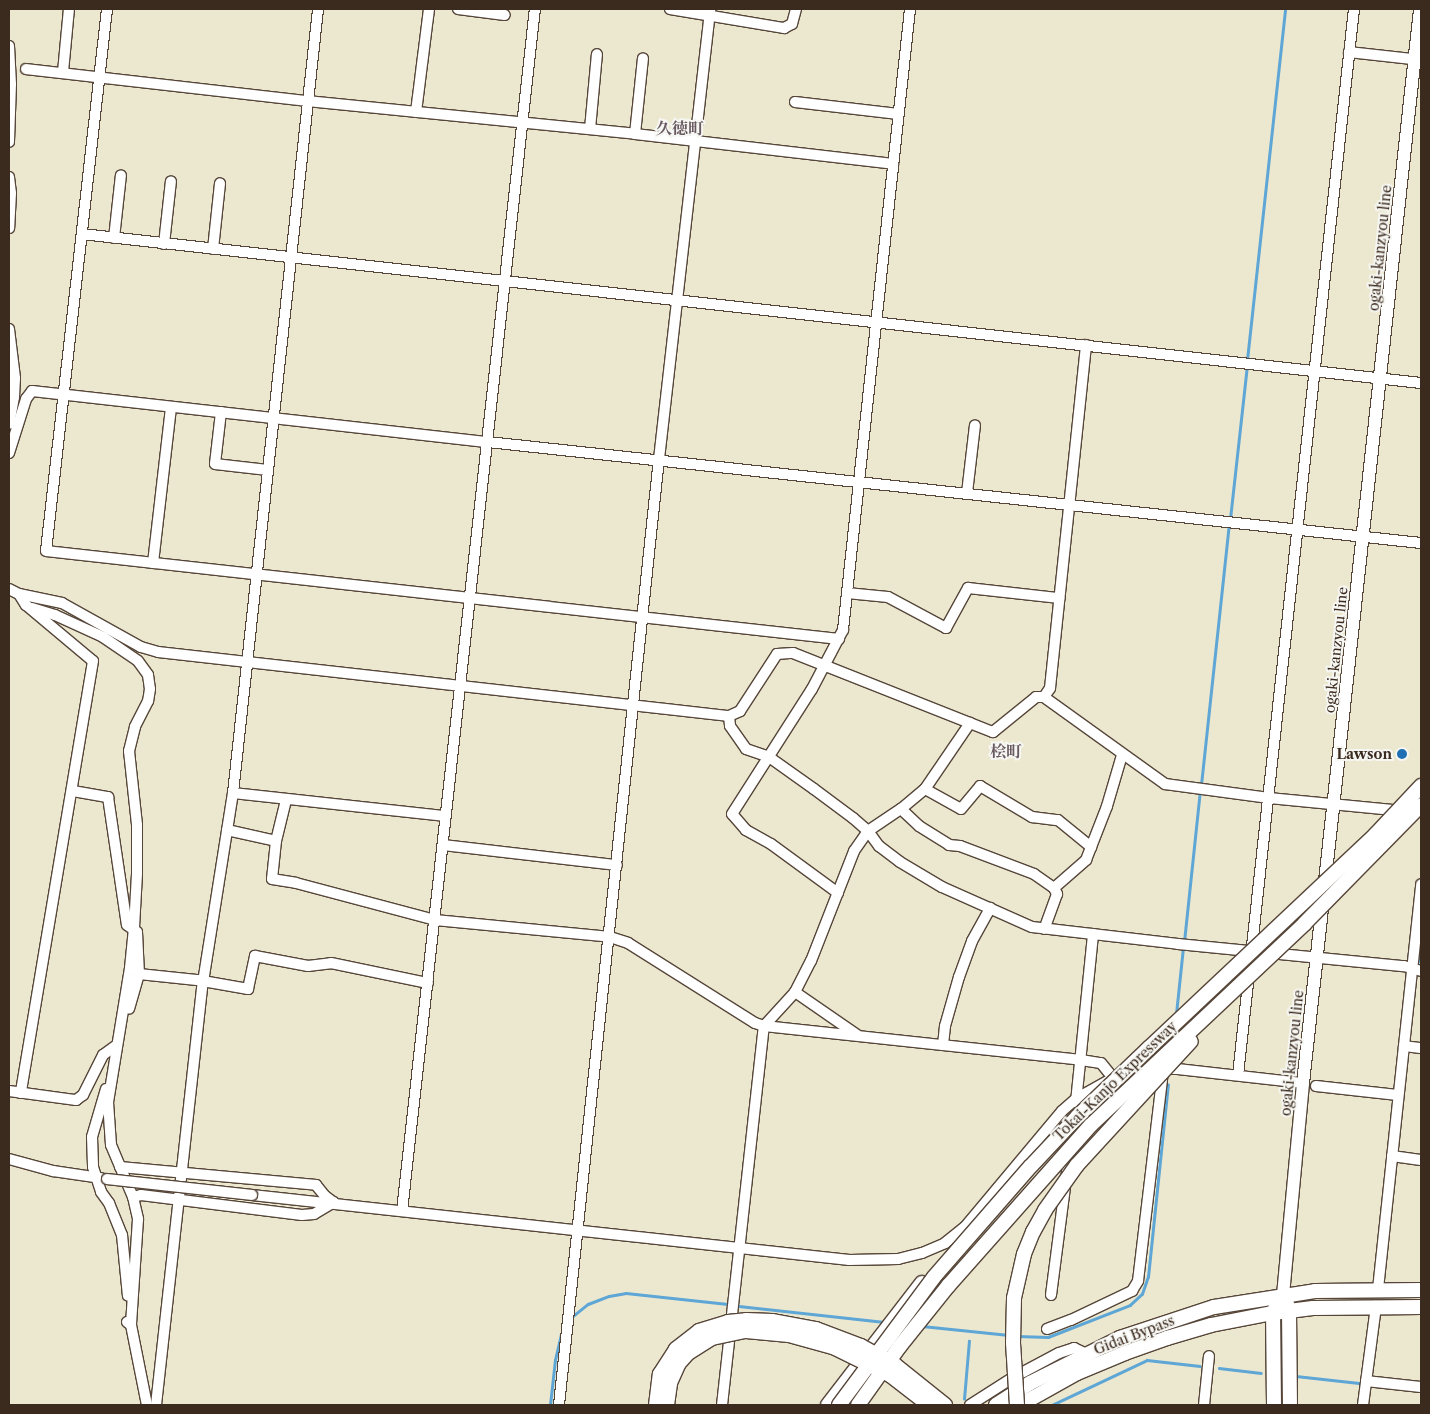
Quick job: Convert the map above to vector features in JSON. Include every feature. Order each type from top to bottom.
[{"type":"highway","name":"Tokai-Kanjo Expressway","points":[[839,1405],[934,1277],[984,1217],[1078,1116],[1376,834],[1421,786]]},
{"type":"highway","name":"Tokai-Kanjo Expressway","points":[[858,1405],[948,1286],[1091,1125],[1305,923],[1421,805]]},
{"type":"highway","points":[[1018,1405],[1013,1343],[1014,1298],[1024,1254],[1045,1210],[1077,1165],[1156,1077],[1305,923]]},
{"type":"highway","points":[[828,1405],[896,1314],[944,1256],[984,1217]]},
{"type":"highway","name":"Gidai Bypass","points":[[996,1405],[1030,1383],[1120,1338],[1214,1307],[1315,1291],[1421,1290]]},
{"type":"highway","points":[[1283,1295],[1290,1311],[1290,1405]]},
{"type":"highway","points":[[1274,1405],[1273,1313],[1283,1295]]},
{"type":"highway","name":"Gidai Bypass","points":[[1018,1405],[1038,1399],[1077,1374],[1168,1338],[1212,1326],[1290,1311],[1376,1306],[1421,1307]]},
{"type":"highway","points":[[656,1405],[660,1374],[672,1354],[686,1339],[713,1325],[746,1320],[772,1321],[816,1329],[861,1346],[895,1365],[945,1405]]},
{"type":"highway","points":[[667,1405],[673,1373],[688,1353],[712,1338],[746,1331],[789,1335],[841,1350],[890,1374],[929,1405]]},
{"type":"main road","name":"ogaki-kanzyou line","points":[[1283,1295],[1303,1083],[1418,60],[1420,9]]},
{"type":"street","points":[[63,72],[69,9]]},
{"type":"street","points":[[107,9],[46,552],[470,597],[839,639]]},
{"type":"street","points":[[156,1405],[203,982],[233,793],[318,9]]},
{"type":"street","points":[[416,112],[429,9]]},
{"type":"street","points":[[458,9],[505,15]]},
{"type":"street","points":[[402,1211],[535,9]]},
{"type":"street","points":[[670,9],[710,13],[784,28],[792,24],[796,9]]},
{"type":"street","points":[[838,893],[771,844],[746,830],[732,814],[770,757],[825,665],[843,630],[910,9]]},
{"type":"street","points":[[1238,1075],[1354,9]]},
{"type":"street","points":[[559,1405],[610,937],[659,459],[710,13]]},
{"type":"street","points":[[9,46],[11,84],[9,142]]},
{"type":"street","points":[[1349,52],[1418,60]]},
{"type":"street","points":[[590,129],[598,54]]},
{"type":"street","points":[[635,134],[643,58]]},
{"type":"street","points":[[26,69],[307,101],[590,129],[893,164]]},
{"type":"street","points":[[795,102],[898,114]]},
{"type":"street","points":[[114,238],[121,175]]},
{"type":"street","points":[[9,177],[11,193],[9,228]]},
{"type":"street","points":[[164,244],[171,180]]},
{"type":"street","points":[[213,250],[220,183]]},
{"type":"street","points":[[82,234],[1421,383]]},
{"type":"street","points":[[9,328],[15,378],[9,424]]},
{"type":"street","points":[[1044,697],[1050,688],[1086,345]]},
{"type":"street","points":[[9,453],[26,399],[32,390],[488,442],[659,459],[1421,543]]},
{"type":"street","points":[[153,563],[171,406]]},
{"type":"street","points":[[221,412],[215,464],[268,470]]},
{"type":"street","points":[[967,493],[975,425]]},
{"type":"street","points":[[848,593],[888,597],[946,628],[968,588],[1058,598]]},
{"type":"street","points":[[11,590],[62,604],[141,647],[158,652],[730,716],[740,711],[777,654],[793,653],[993,732],[1036,697],[1044,697],[1160,782],[1269,798],[1421,813]]},
{"type":"street","points":[[11,590],[26,605],[55,615],[104,637],[138,661],[148,675],[150,689],[148,701],[135,727],[129,751],[137,824],[134,928],[121,1023],[110,1082],[108,1123],[111,1145],[137,1210],[138,1232],[131,1325],[147,1405]]},
{"type":"street","points":[[21,1093],[73,791],[93,661],[32,608]]},
{"type":"street","points":[[730,716],[730,726],[746,748],[770,757],[868,831],[879,846],[908,868],[942,887],[1032,927],[1417,970]]},
{"type":"street","points":[[722,1405],[764,1026],[794,992],[812,961],[854,851],[868,831],[901,809],[925,789],[970,723]]},
{"type":"street","points":[[1054,888],[1086,860],[1107,806],[1122,755]]},
{"type":"street","points":[[925,789],[961,809],[980,786],[1032,817],[1058,820],[1092,847]]},
{"type":"street","points":[[73,791],[108,797],[127,925],[134,928],[137,932],[139,974],[125,1019],[121,1023]]},
{"type":"street","points":[[233,793],[446,816]]},
{"type":"street","points":[[286,800],[276,842],[272,879],[296,883],[435,920],[610,937],[628,942],[755,1023],[764,1026],[1081,1060],[1101,1063],[1113,1078]]},
{"type":"street","points":[[901,809],[919,826],[949,845],[960,846],[1034,874],[1054,888],[1056,894],[1054,906],[1044,929]]},
{"type":"street","points":[[227,830],[276,842]]},
{"type":"street","points":[[442,845],[617,865]]},
{"type":"street","points":[[1378,1290],[1398,1095],[1417,970],[1421,884]]},
{"type":"street","points":[[943,1045],[945,1026],[959,977],[972,941],[990,908]]},
{"type":"street","points":[[1051,1295],[1077,1098],[1093,934]]},
{"type":"street","points":[[139,974],[197,980],[248,989],[255,956],[308,966],[331,964],[428,983]]},
{"type":"street","points":[[794,992],[858,1036]]},
{"type":"street","points":[[9,1091],[76,1100],[83,1096],[103,1055],[117,1045]]},
{"type":"street","points":[[1404,1046],[1421,1048]]},
{"type":"street","points":[[9,1159],[53,1171],[107,1179],[334,1202],[849,1260],[898,1258],[922,1253],[945,1243],[965,1227],[1039,1137],[1077,1098],[1113,1078],[1144,1069],[1163,1069],[1303,1083]]},
{"type":"street","points":[[1047,1329],[1071,1320],[1132,1291],[1138,1281],[1163,1069]]},
{"type":"street","points":[[110,1082],[105,1089],[96,1117],[92,1137],[90,1176],[122,1235],[128,1280],[126,1322],[131,1325]]},
{"type":"street","points":[[1316,1086],[1398,1095]]},
{"type":"street","points":[[1392,1156],[1421,1160]]},
{"type":"street","points":[[120,1167],[316,1185],[325,1196],[334,1202]]},
{"type":"street","points":[[133,1197],[141,1195],[179,1199],[302,1215],[314,1214],[334,1202]]},
{"type":"street","points":[[1363,1405],[1376,1306]]},
{"type":"street","points":[[970,1405],[1014,1376],[1059,1353],[1074,1348],[1087,1354]]},
{"type":"street","points":[[1204,1405],[1209,1356]]},
{"type":"street","points":[[1366,1381],[1421,1387]]},
{"type":"waterway","points":[[1247,360],[1285,9]]},
{"type":"waterway","points":[[1230,519],[1247,366]]},
{"type":"waterway","points":[[1201,785],[1229,525]]},
{"type":"waterway","points":[[1184,942],[1200,791]]},
{"type":"waterway","points":[[1418,962],[1421,932]]},
{"type":"waterway","points":[[1176,1014],[1183,947]]},
{"type":"waterway","points":[[1017,1336],[1048,1337],[1130,1305],[1142,1294],[1148,1277],[1168,1085]]},
{"type":"waterway","points":[[573,1316],[588,1304],[609,1296],[626,1293],[727,1304]]},
{"type":"waterway","points":[[739,1306],[884,1322]]},
{"type":"waterway","points":[[922,1326],[1009,1335]]},
{"type":"waterway","points":[[550,1405],[555,1360],[561,1335]]},
{"type":"waterway","points":[[964,1399],[969,1341]]},
{"type":"waterway","points":[[1052,1405],[1147,1360],[1200,1366]]},
{"type":"waterway","points":[[1219,1368],[1261,1373]]},
{"type":"waterway","points":[[1296,1376],[1359,1383]]},
{"type":"place","name":"Lawson","points":[[1402,754]]},
{"type":"district","name":"久徳町","points":[[680,128]]},
{"type":"district","name":"桧町","points":[[1006,751]]}]
